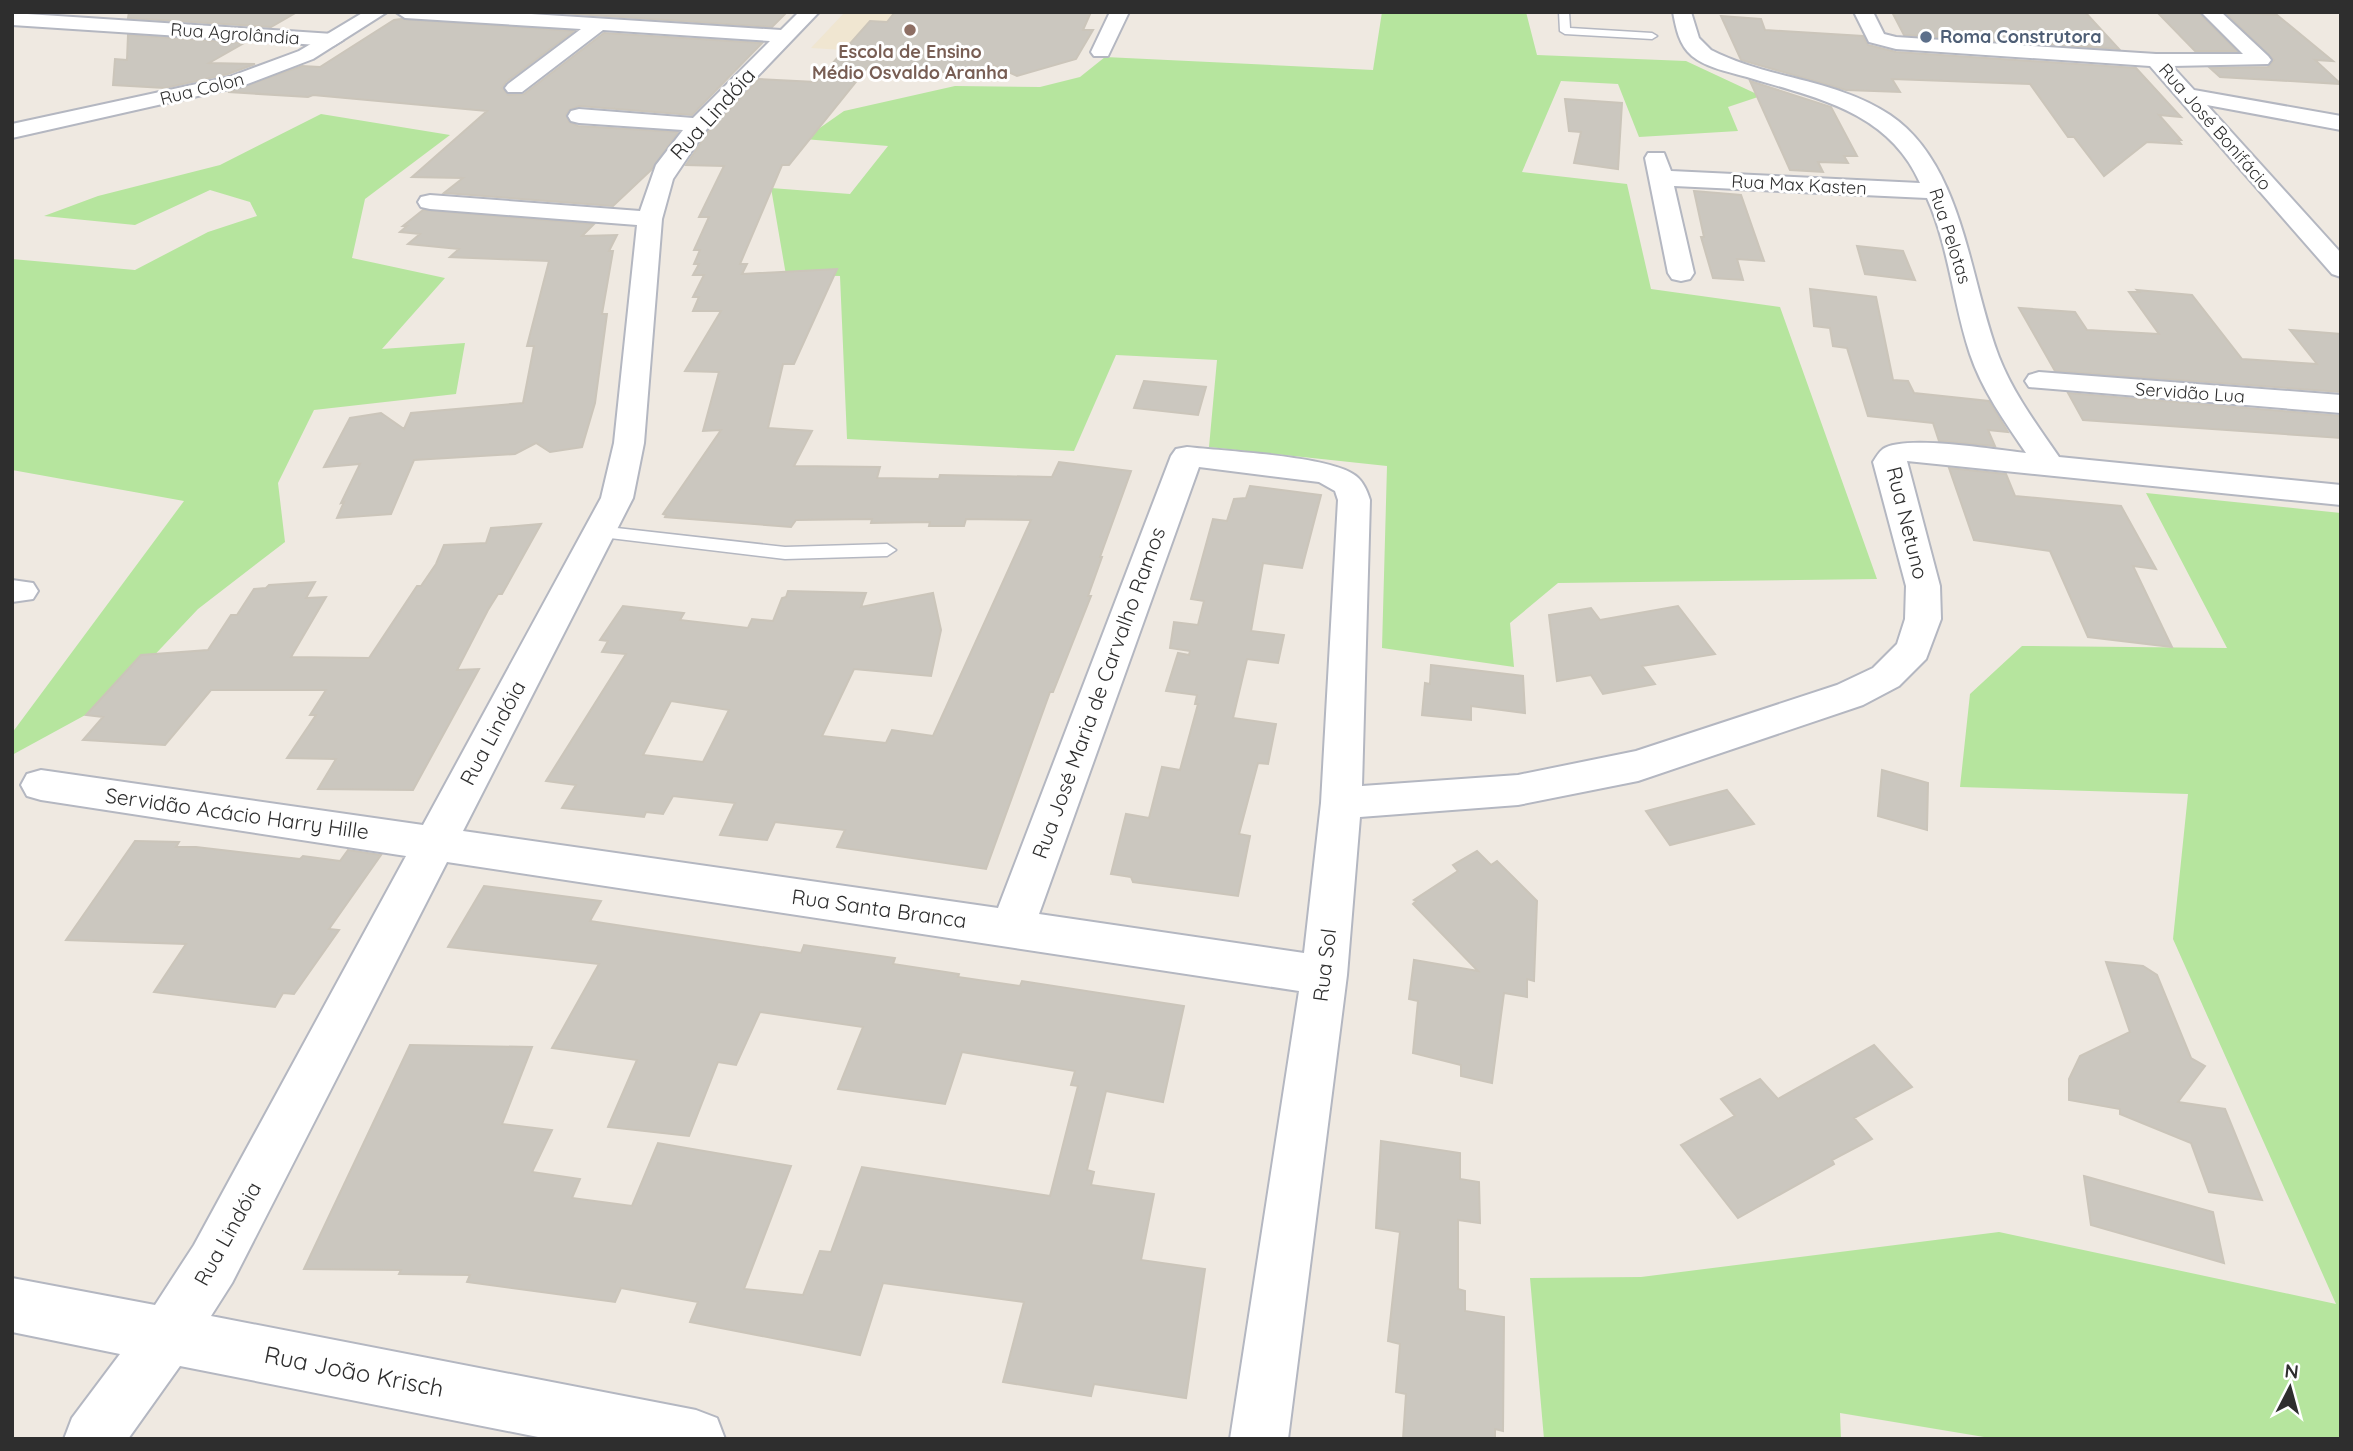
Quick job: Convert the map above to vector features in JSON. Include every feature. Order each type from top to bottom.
[{"type":"street","points":[[106,25],[132,12]]},
{"type":"street","name":"Rua Colon","points":[[12,131],[235,82],[282,65],[332,40],[378,12]]},
{"type":"street","points":[[405,12],[645,27],[798,24]]},
{"type":"street","points":[[645,27],[663,12]]},
{"type":"street","points":[[1101,52],[1120,12]]},
{"type":"street","name":"Rua Pelotas","points":[[1682,12],[1690,40],[1698,50],[1715,60],[1856,107],[1889,123],[1917,156],[1937,191],[1953,235],[1990,368],[2049,465]]},
{"type":"street","name":"Rua José Bonifácio","points":[[1863,12],[1877,37],[1896,43],[2156,60],[2341,269]]},
{"type":"street","points":[[2156,60],[2261,60],[2210,12]]},
{"type":"street","name":"Rua Agrolândia","points":[[12,19],[332,40]]},
{"type":"street","points":[[515,88],[599,24]]},
{"type":"street","name":"Rua Lindóia","points":[[93,1439],[168,1335],[213,1265],[617,498],[629,443],[650,219],[661,178],[698,125],[798,24]]},
{"type":"street","points":[[2188,95],[2341,123]]},
{"type":"street","points":[[579,116],[698,125]]},
{"type":"street","name":"Rua Max Kasten","points":[[1681,273],[1658,168],[1937,191]]},
{"type":"street","points":[[430,202],[650,219]]},
{"type":"street","name":"Servidão Lua","points":[[2039,381],[2341,404]]},
{"type":"street","name":"Rua Netuno","points":[[1341,803],[1518,790],[1638,766],[1850,695],[1886,677],[1913,650],[1923,619],[1923,586],[1889,462],[1891,457],[1898,453],[1922,452],[2341,495]]},
{"type":"street","name":"Rua José Maria de Carvalho Ramos","points":[[1012,929],[1187,456],[1325,473],[1341,479],[1352,489]]},
{"type":"street","name":"Rua Sol","points":[[1259,1439],[1324,975],[1341,803],[1354,500],[1352,489]]},
{"type":"street","name":"Servidão Acácio Harry Hille","points":[[41,785],[434,843]]},
{"type":"street","name":"Rua Santa Branca","points":[[434,843],[1324,975]]},
{"type":"street","name":"Rua João Krisch","points":[[12,1306],[696,1439]]},
{"type":"lane","points":[[1564,12],[1565,31],[1652,36]]},
{"type":"lane","points":[[599,533],[785,553],[887,550]]},
{"type":"shaded area","name":"Escola de Ensino Médio Osvaldo Aranha","points":[[845,12],[1003,12],[971,58],[811,48]]},
{"type":"green space","points":[[1382,12],[1526,12],[1537,55],[1686,61],[1761,96],[1728,107],[1738,131],[1639,137],[1618,84],[1561,81],[1522,172],[1627,184],[1651,289],[1780,307],[1877,579],[1558,583],[1510,623],[1514,667],[1382,648],[1387,466],[1209,447],[1217,360],[1116,355],[1074,451],[847,439],[840,276],[786,275],[771,188],[850,194],[888,146],[804,139],[844,111],[955,86],[1040,87],[1080,77],[1105,57],[1373,70]]},
{"type":"green space","points":[[321,114],[450,135],[365,199],[352,258],[445,278],[382,349],[465,343],[456,394],[314,410],[278,483],[285,542],[198,609],[111,701],[12,755],[12,733],[184,501],[12,470],[12,259],[135,270],[208,232],[257,216],[250,202],[210,190],[135,225],[44,216],[98,196],[220,165]]},
{"type":"green space","points":[[2146,493],[2341,513],[2341,1439],[1996,1439],[1840,1413],[1841,1439],[1544,1439],[1530,1278],[1641,1277],[1999,1232],[2336,1304],[2173,939],[2188,794],[1960,787],[1970,694],[2022,646],[2227,648]]},
{"type":"building","points":[[129,12],[297,12],[271,27],[128,18]]},
{"type":"building","points":[[545,12],[787,12],[772,27]]},
{"type":"building","points":[[895,12],[1091,12],[1083,30],[1093,30],[1076,59],[1017,76],[991,64],[984,74],[867,68],[789,165],[782,165],[740,264],[747,264],[742,274],[837,269],[794,364],[783,364],[768,428],[812,431],[794,466],[880,467],[877,478],[939,479],[940,475],[1052,477],[1059,462],[1131,471],[1100,557],[1088,596],[1091,596],[1053,692],[1050,692],[986,869],[837,847],[845,830],[775,822],[767,840],[720,835],[735,803],[673,796],[663,814],[646,812],[644,817],[562,808],[576,785],[546,781],[626,654],[602,652],[608,641],[600,640],[623,606],[684,613],[680,620],[748,628],[752,619],[773,621],[782,598],[786,597],[788,591],[866,593],[861,607],[933,593],[941,630],[931,676],[854,669],[822,736],[886,743],[892,730],[933,736],[1031,520],[966,519],[964,526],[929,526],[930,522],[871,523],[872,519],[796,520],[791,527],[665,517],[663,514],[721,430],[703,431],[719,372],[685,371],[721,311],[693,311],[699,297],[693,297],[704,275],[693,275],[699,264],[694,264],[700,250],[694,250],[709,217],[699,217],[724,166],[686,165],[708,132],[759,79],[816,82],[870,21],[887,22]],"holes":[[[671,701],[729,710],[703,762],[643,755]]]},
{"type":"building","points":[[1892,12],[2085,12],[2119,49],[1904,35]]},
{"type":"building","points":[[2157,12],[2198,12],[2237,51],[2195,51]]},
{"type":"building","points":[[2225,12],[2277,15],[2333,61],[2315,60],[2341,84],[2220,77],[2210,68],[2268,67],[2274,60]]},
{"type":"building","points":[[1721,16],[1761,19],[1765,30],[1863,36],[1868,45],[1896,52],[2136,68],[2181,117],[2159,115],[2181,140],[2178,140],[2181,144],[2147,142],[2104,176],[2074,137],[2068,137],[2030,84],[1892,79],[1900,92],[1846,90],[1741,60]]},
{"type":"building","points":[[394,20],[574,31],[506,82],[502,88],[508,95],[524,94],[604,33],[762,43],[692,115],[579,106],[569,110],[566,115],[569,122],[578,126],[678,132],[651,170],[613,206],[444,193],[463,178],[412,177],[487,111],[313,95],[308,97],[228,92],[302,66],[320,67]]},
{"type":"building","points":[[128,35],[244,43],[209,63],[255,64],[228,74],[165,88],[113,85],[115,59],[127,60]]},
{"type":"building","points":[[1750,81],[1831,107],[1857,156],[1844,156],[1848,163],[1818,162],[1823,172],[1790,170]]},
{"type":"building","points":[[1565,99],[1622,103],[1618,169],[1574,163],[1581,132],[1569,131]]},
{"type":"building","points":[[1694,191],[1741,195],[1764,261],[1737,259],[1743,280],[1713,278],[1701,237],[1704,237]]},
{"type":"building","points":[[423,210],[594,224],[582,236],[617,235],[609,251],[613,251],[602,314],[607,314],[595,403],[582,447],[550,452],[536,443],[515,454],[414,460],[391,514],[337,518],[344,502],[341,503],[360,464],[324,467],[350,418],[381,413],[404,429],[411,413],[523,403],[534,346],[527,346],[549,261],[450,257],[459,249],[408,244],[420,234],[400,232],[407,226],[403,226]]},
{"type":"building","points":[[1857,246],[1903,251],[1915,280],[1865,274]]},
{"type":"building","points":[[1810,289],[1876,297],[1893,380],[1908,381],[1914,393],[1989,401],[2008,432],[1988,430],[1995,446],[1939,441],[1933,423],[1868,416],[1847,348],[1833,346],[1830,328],[1814,326]]},
{"type":"building","points":[[2137,290],[2192,295],[2242,359],[2317,364],[2290,330],[2341,334],[2341,392],[2055,371],[2019,308],[2075,312],[2087,330],[2159,334],[2129,292],[2139,292]]},
{"type":"building","points":[[1144,381],[1206,387],[1198,415],[1134,408]]},
{"type":"building","points":[[2068,393],[2341,416],[2341,438],[2083,420]]},
{"type":"building","points":[[1949,468],[2006,474],[2015,496],[2121,506],[2156,569],[2133,566],[2172,647],[2088,637],[2050,551],[1974,540]]},
{"type":"building","points":[[1250,486],[1321,495],[1302,568],[1263,563],[1251,631],[1284,635],[1278,663],[1247,659],[1233,718],[1276,724],[1268,764],[1258,763],[1239,834],[1250,836],[1238,896],[1133,882],[1131,877],[1111,874],[1126,814],[1149,818],[1162,767],[1180,770],[1198,704],[1195,704],[1197,695],[1166,691],[1178,653],[1189,655],[1190,651],[1170,648],[1174,622],[1198,625],[1204,601],[1191,599],[1213,519],[1227,521],[1234,499],[1246,498]]},
{"type":"building","points":[[541,524],[502,594],[498,594],[488,610],[457,670],[479,669],[413,790],[318,789],[336,759],[287,758],[316,715],[310,715],[326,690],[211,690],[165,745],[83,740],[103,717],[86,715],[141,655],[208,650],[231,615],[237,615],[254,589],[266,588],[269,585],[315,582],[306,598],[326,597],[291,657],[369,658],[417,586],[421,586],[436,564],[444,545],[486,543],[491,528]]},
{"type":"building","points":[[1678,606],[1715,654],[1642,666],[1655,684],[1603,694],[1591,675],[1557,681],[1549,615],[1591,608],[1600,620]]},
{"type":"building","points":[[1431,665],[1523,676],[1525,713],[1471,706],[1471,720],[1422,715],[1425,683],[1430,684]]},
{"type":"building","points":[[1882,770],[1928,783],[1927,830],[1878,816]]},
{"type":"building","points":[[1727,790],[1754,824],[1670,845],[1646,811]]},
{"type":"building","points":[[135,841],[179,842],[176,847],[300,859],[303,856],[340,861],[348,850],[381,855],[329,929],[339,930],[294,994],[283,993],[275,1007],[154,992],[186,944],[66,940]]},
{"type":"building","points":[[1477,851],[1491,865],[1497,861],[1537,901],[1534,981],[1527,979],[1527,997],[1504,993],[1492,1083],[1461,1076],[1461,1065],[1413,1053],[1418,1001],[1409,999],[1414,960],[1478,971],[1413,904],[1416,901],[1414,900],[1458,871],[1453,865]]},
{"type":"building","points":[[484,886],[601,901],[590,921],[801,953],[804,945],[895,958],[893,964],[959,974],[958,977],[1020,986],[1022,981],[1184,1006],[1163,1102],[1106,1091],[1087,1170],[1094,1172],[1091,1185],[1154,1194],[1141,1260],[1205,1269],[1186,1398],[1094,1384],[1091,1396],[1003,1382],[1024,1302],[883,1283],[860,1355],[690,1322],[698,1302],[621,1288],[615,1302],[467,1282],[470,1275],[399,1274],[401,1270],[304,1269],[410,1045],[532,1047],[502,1124],[552,1130],[532,1172],[580,1179],[572,1198],[632,1206],[658,1143],[791,1166],[744,1289],[803,1295],[820,1251],[831,1252],[862,1167],[1050,1196],[1078,1086],[1071,1085],[1075,1071],[962,1052],[945,1104],[838,1089],[863,1027],[760,1012],[736,1065],[718,1062],[689,1136],[608,1127],[637,1060],[552,1048],[599,964],[448,947]]},
{"type":"building","points":[[2106,962],[2143,966],[2157,975],[2191,1058],[2205,1066],[2178,1102],[2225,1109],[2262,1200],[2209,1192],[2191,1143],[2120,1114],[2120,1109],[2069,1100],[2069,1079],[2080,1056],[2130,1032]]},
{"type":"building","points":[[1874,1045],[1912,1087],[1854,1118],[1872,1139],[1832,1160],[1834,1164],[1738,1218],[1681,1145],[1735,1116],[1721,1099],[1760,1079],[1778,1099]]},
{"type":"building","points":[[1381,1141],[1460,1153],[1460,1179],[1479,1182],[1480,1223],[1458,1220],[1458,1289],[1465,1291],[1465,1311],[1504,1317],[1503,1431],[1495,1429],[1495,1439],[1403,1439],[1406,1394],[1396,1392],[1400,1344],[1388,1341],[1400,1232],[1376,1228]]},
{"type":"building","points":[[2084,1176],[2213,1212],[2224,1263],[2091,1225]]},
{"type":"place","name":"Escola de Ensino Médio Osvaldo Aranha","points":[[910,30]]},
{"type":"place","name":"Roma Construtora","points":[[1926,37]]}]
